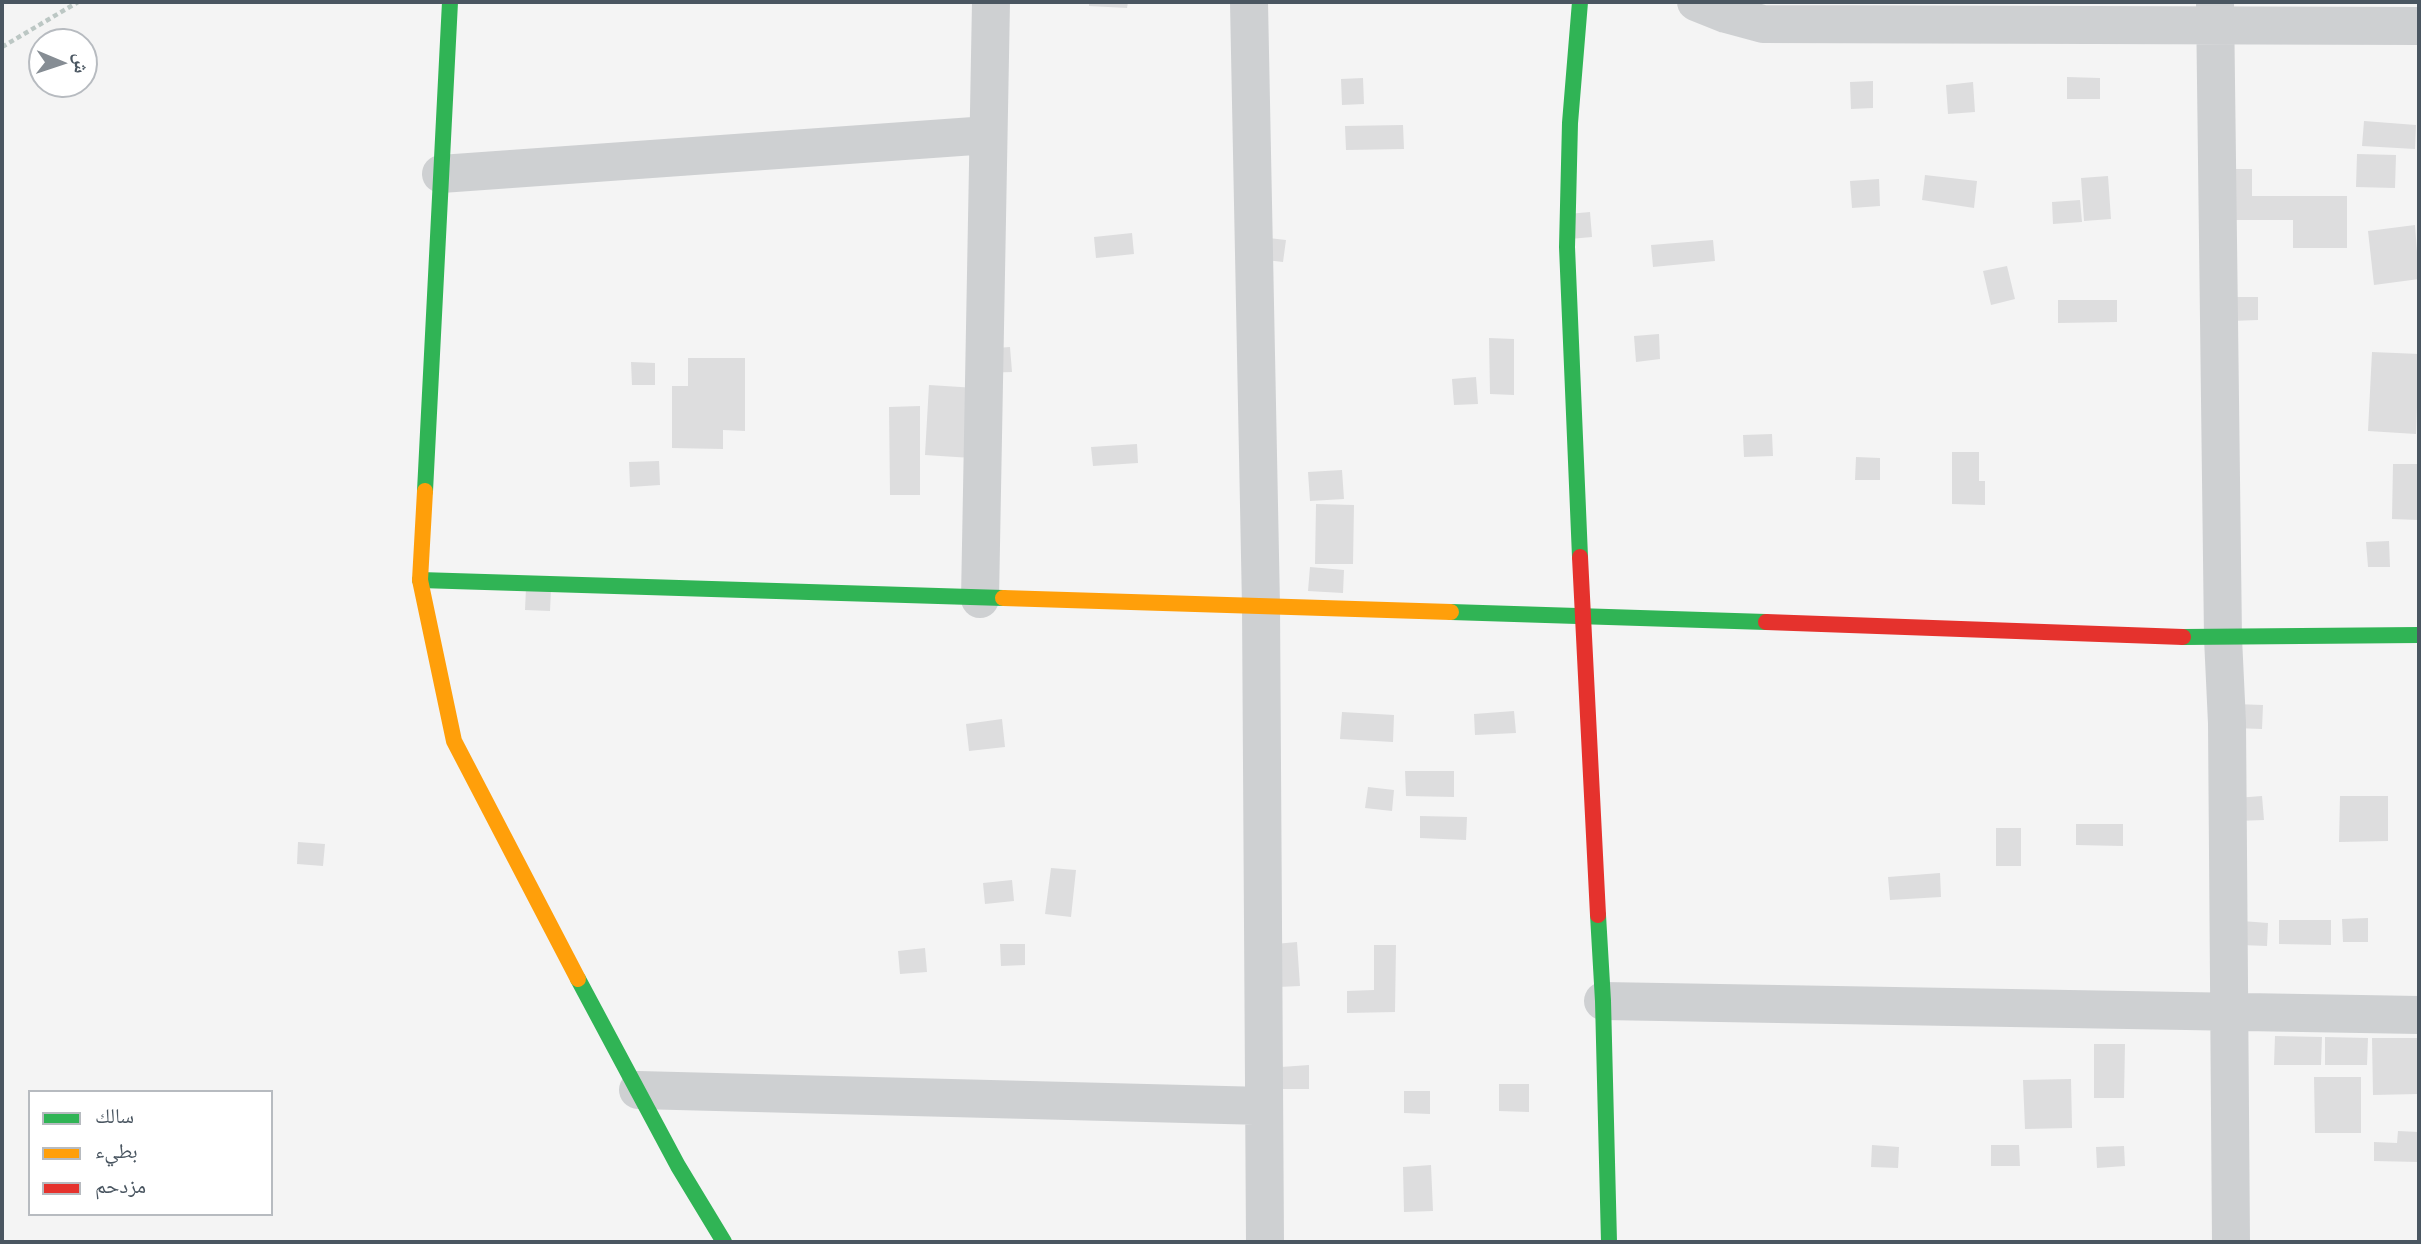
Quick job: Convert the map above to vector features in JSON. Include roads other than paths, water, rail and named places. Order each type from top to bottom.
[{"type":"street","points":[[450,2],[420,580],[454,741],[508,848],[723,1242]]},
{"type":"street","points":[[980,599],[991,2]]},
{"type":"street","points":[[1249,2],[1261,606],[1265,1242]]},
{"type":"street","points":[[1580,2],[1570,123],[1567,247],[1603,1001],[1609,1242]]},
{"type":"street","points":[[1696,2],[1763,24],[2215,13],[2419,26]]},
{"type":"street","points":[[2215,13],[2223,638],[2227,723],[2231,1242]]},
{"type":"street","points":[[441,174],[988,135]]},
{"type":"street","points":[[420,580],[2223,638],[2419,635]]},
{"type":"street","points":[[1603,1001],[2419,1014]]},
{"type":"street","points":[[638,1090],[1264,1106]]}]
